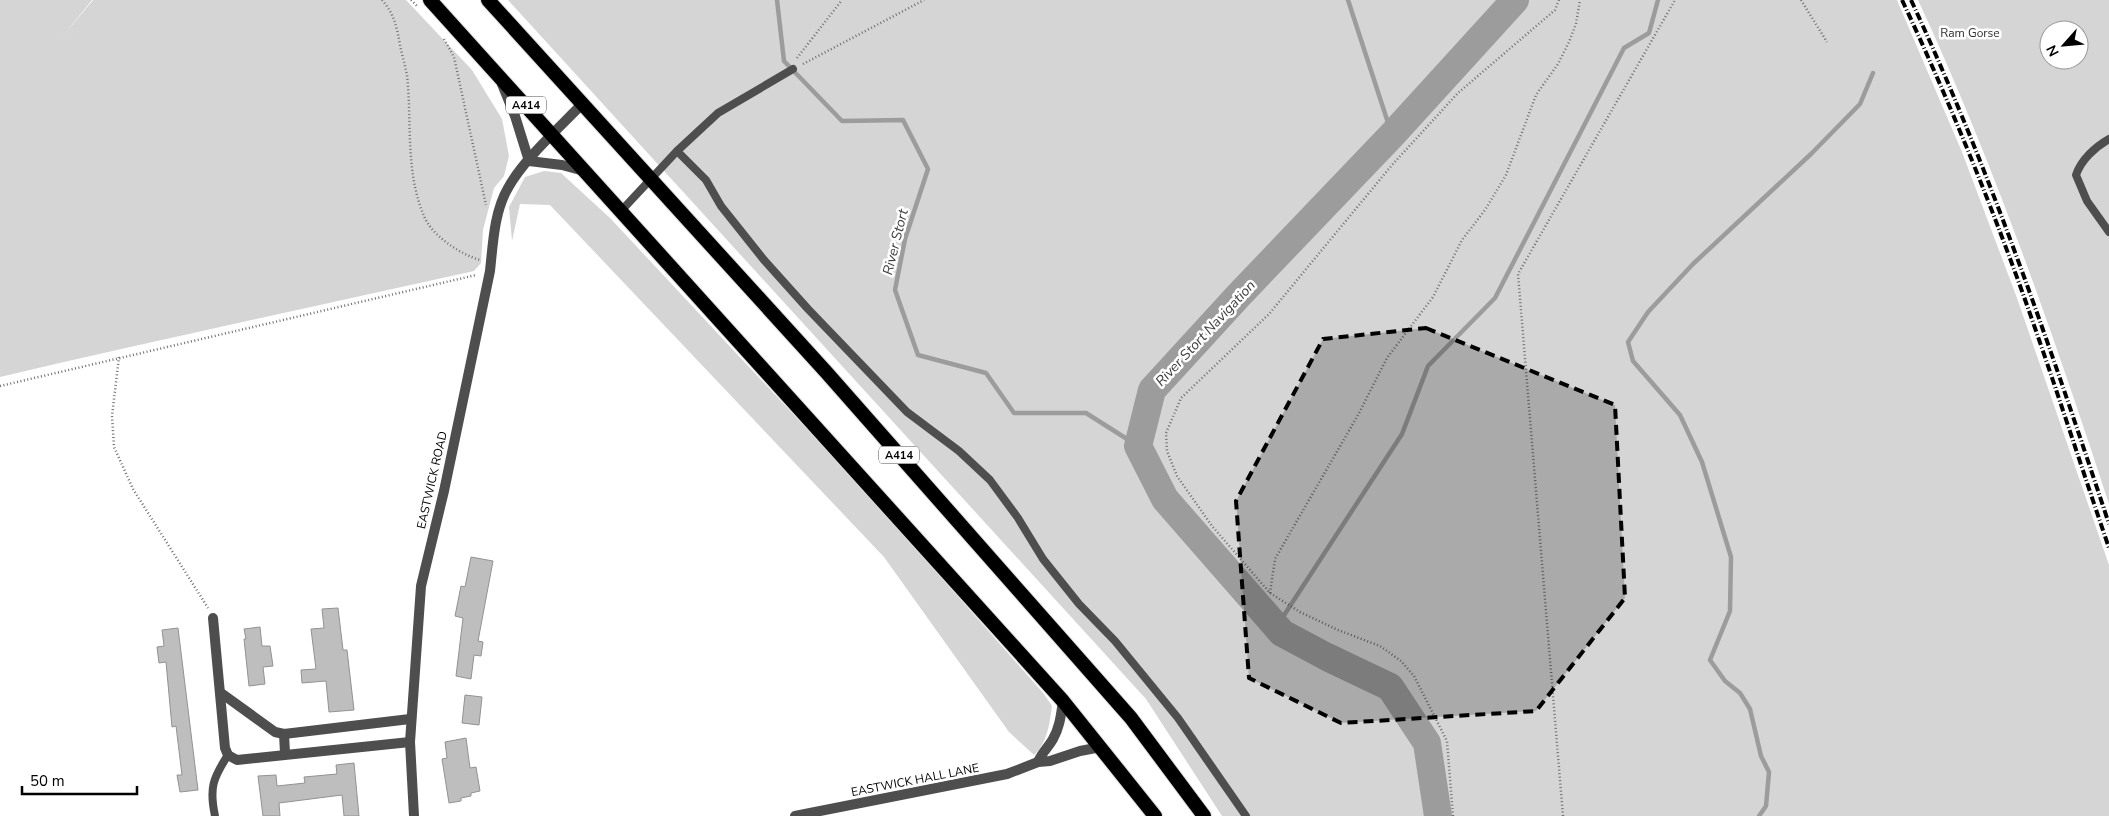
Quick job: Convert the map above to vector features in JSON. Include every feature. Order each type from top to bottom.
[{"type":"highway","name":"A414","points":[[430,0],[1063,701],[1156,816]]},
{"type":"highway","name":"A414","points":[[488,0],[826,373],[1125,710],[1204,816]]},
{"type":"street","points":[[498,74],[516,116],[529,161],[562,165],[585,171]]},
{"type":"street","name":"EASTWICK ROAD","points":[[414,816],[410,720],[420,586],[444,491],[491,268],[500,208],[507,189],[529,161],[582,104]]},
{"type":"street","points":[[213,618],[225,748],[228,755],[237,760],[410,742]]},
{"type":"street","points":[[221,693],[275,732],[284,734],[410,720]]},
{"type":"street","points":[[1038,762],[1042,751],[1049,745],[1058,730],[1063,701]]},
{"type":"street","points":[[284,734],[285,754]]},
{"type":"street","name":"EASTWICK HALL LANE","points":[[795,816],[1007,774],[1038,762],[1050,761],[1080,751],[1102,747]]},
{"type":"lane","points":[[621,211],[677,151],[718,113],[796,67]]},
{"type":"lane","points":[[2109,139],[2099,145],[2079,167],[2076,175],[2079,186],[2087,201],[2109,232]]},
{"type":"lane","points":[[677,151],[706,180],[721,206],[764,260],[808,309],[907,412],[959,451],[990,480],[1018,518],[1043,559],[1079,604],[1115,641],[1178,718],[1246,816]]},
{"type":"lane","points":[[215,816],[211,798],[212,787],[228,755]]},
{"type":"path","points":[[382,0],[390,8],[407,75],[415,188],[424,218],[450,245],[491,268]]},
{"type":"path","points":[[411,0],[422,12]]},
{"type":"path","points":[[842,0],[796,57],[796,67],[924,0]]},
{"type":"path","points":[[1453,816],[1448,741],[1414,676],[1401,661],[1380,646],[1338,630],[1300,612],[1270,593],[1212,526],[1177,476],[1167,451],[1166,434],[1181,398],[1270,314],[1392,165],[1458,93],[1555,10],[1559,0]]},
{"type":"path","points":[[1270,593],[1275,559],[1358,415],[1387,358],[1433,296],[1462,240],[1485,210],[1506,175],[1536,95],[1558,64],[1569,42],[1576,24],[1580,0]]},
{"type":"path","points":[[1563,816],[1518,274],[1675,0]]},
{"type":"path","points":[[1801,0],[1827,42]]},
{"type":"path","points":[[443,37],[454,56],[487,210]]},
{"type":"path","points":[[0,386],[491,268]]},
{"type":"path","points":[[119,357],[112,416],[114,447],[132,489],[205,601],[213,618]]},
{"type":"highlighted area","points":[[1426,328],[1615,405],[1625,598],[1536,711],[1341,723],[1249,678],[1236,501],[1323,339]]},
{"type":"green space","points":[[0,0],[92,0],[62,37],[93,0],[406,0],[472,70],[502,119],[509,156],[504,176],[494,188],[483,230],[481,263],[474,271],[0,377]]},
{"type":"green space","points":[[508,0],[1897,0],[1962,152],[2017,298],[2109,565],[2109,816],[1222,816],[1146,699]]},
{"type":"green space","name":"Ram Gorse","points":[[1918,0],[2109,0],[2109,504],[2021,249],[1972,124]]},
{"type":"green space","points":[[544,171],[561,173],[610,218],[863,489],[1044,694],[1052,706],[1050,719],[1045,739],[1034,755],[1009,732],[884,557],[550,205],[520,204],[512,241],[509,207],[525,177]]},
{"type":"building","points":[[471,557],[493,561],[478,641],[483,642],[481,656],[474,655],[471,679],[456,676],[463,618],[455,616],[461,586],[465,587]]},
{"type":"building","points":[[338,608],[343,650],[347,650],[354,710],[329,712],[326,681],[302,683],[301,670],[316,669],[311,629],[324,628],[322,609]]},
{"type":"building","points":[[260,627],[262,646],[270,646],[273,666],[263,667],[265,684],[249,686],[244,629]]},
{"type":"building","points":[[178,628],[198,790],[180,792],[177,775],[182,775],[176,726],[172,727],[166,662],[159,663],[157,647],[164,646],[162,630]]},
{"type":"building","points":[[465,695],[482,697],[479,725],[462,723]]},
{"type":"building","points":[[466,738],[470,768],[476,767],[480,791],[471,793],[471,796],[461,798],[461,801],[449,803],[442,759],[447,758],[445,742]]},
{"type":"building","points":[[354,763],[359,816],[344,816],[342,795],[279,803],[280,816],[263,816],[258,776],[276,775],[277,786],[305,783],[304,777],[337,774],[336,765]]},
{"type":"waterway","name":"River Stort","points":[[777,0],[784,61],[842,121],[903,120],[928,169],[905,239],[895,290],[918,355],[986,373],[1014,413],[1086,413],[1138,446]]},
{"type":"waterway","points":[[1348,0],[1392,135]]},
{"type":"waterway","name":"River Stort Navigation","points":[[1438,816],[1427,743],[1390,687],[1282,633],[1165,499],[1138,446],[1152,390],[1239,295],[1392,135],[1515,0]]},
{"type":"waterway","points":[[1277,626],[1402,434],[1428,366],[1495,298],[1624,48],[1649,33],[1658,0]]},
{"type":"waterway","points":[[1759,816],[1766,806],[1769,772],[1761,756],[1750,709],[1740,693],[1725,681],[1710,660],[1730,611],[1731,557],[1702,462],[1680,415],[1633,361],[1628,342],[1648,312],[1693,264],[1811,154],[1860,104],[1873,73]]},
{"type":"railway","points":[[1902,0],[1951,109],[1981,182],[2023,294],[2109,548]]},
{"type":"railway","points":[[1911,0],[1967,129],[2018,259],[2109,524]]}]
